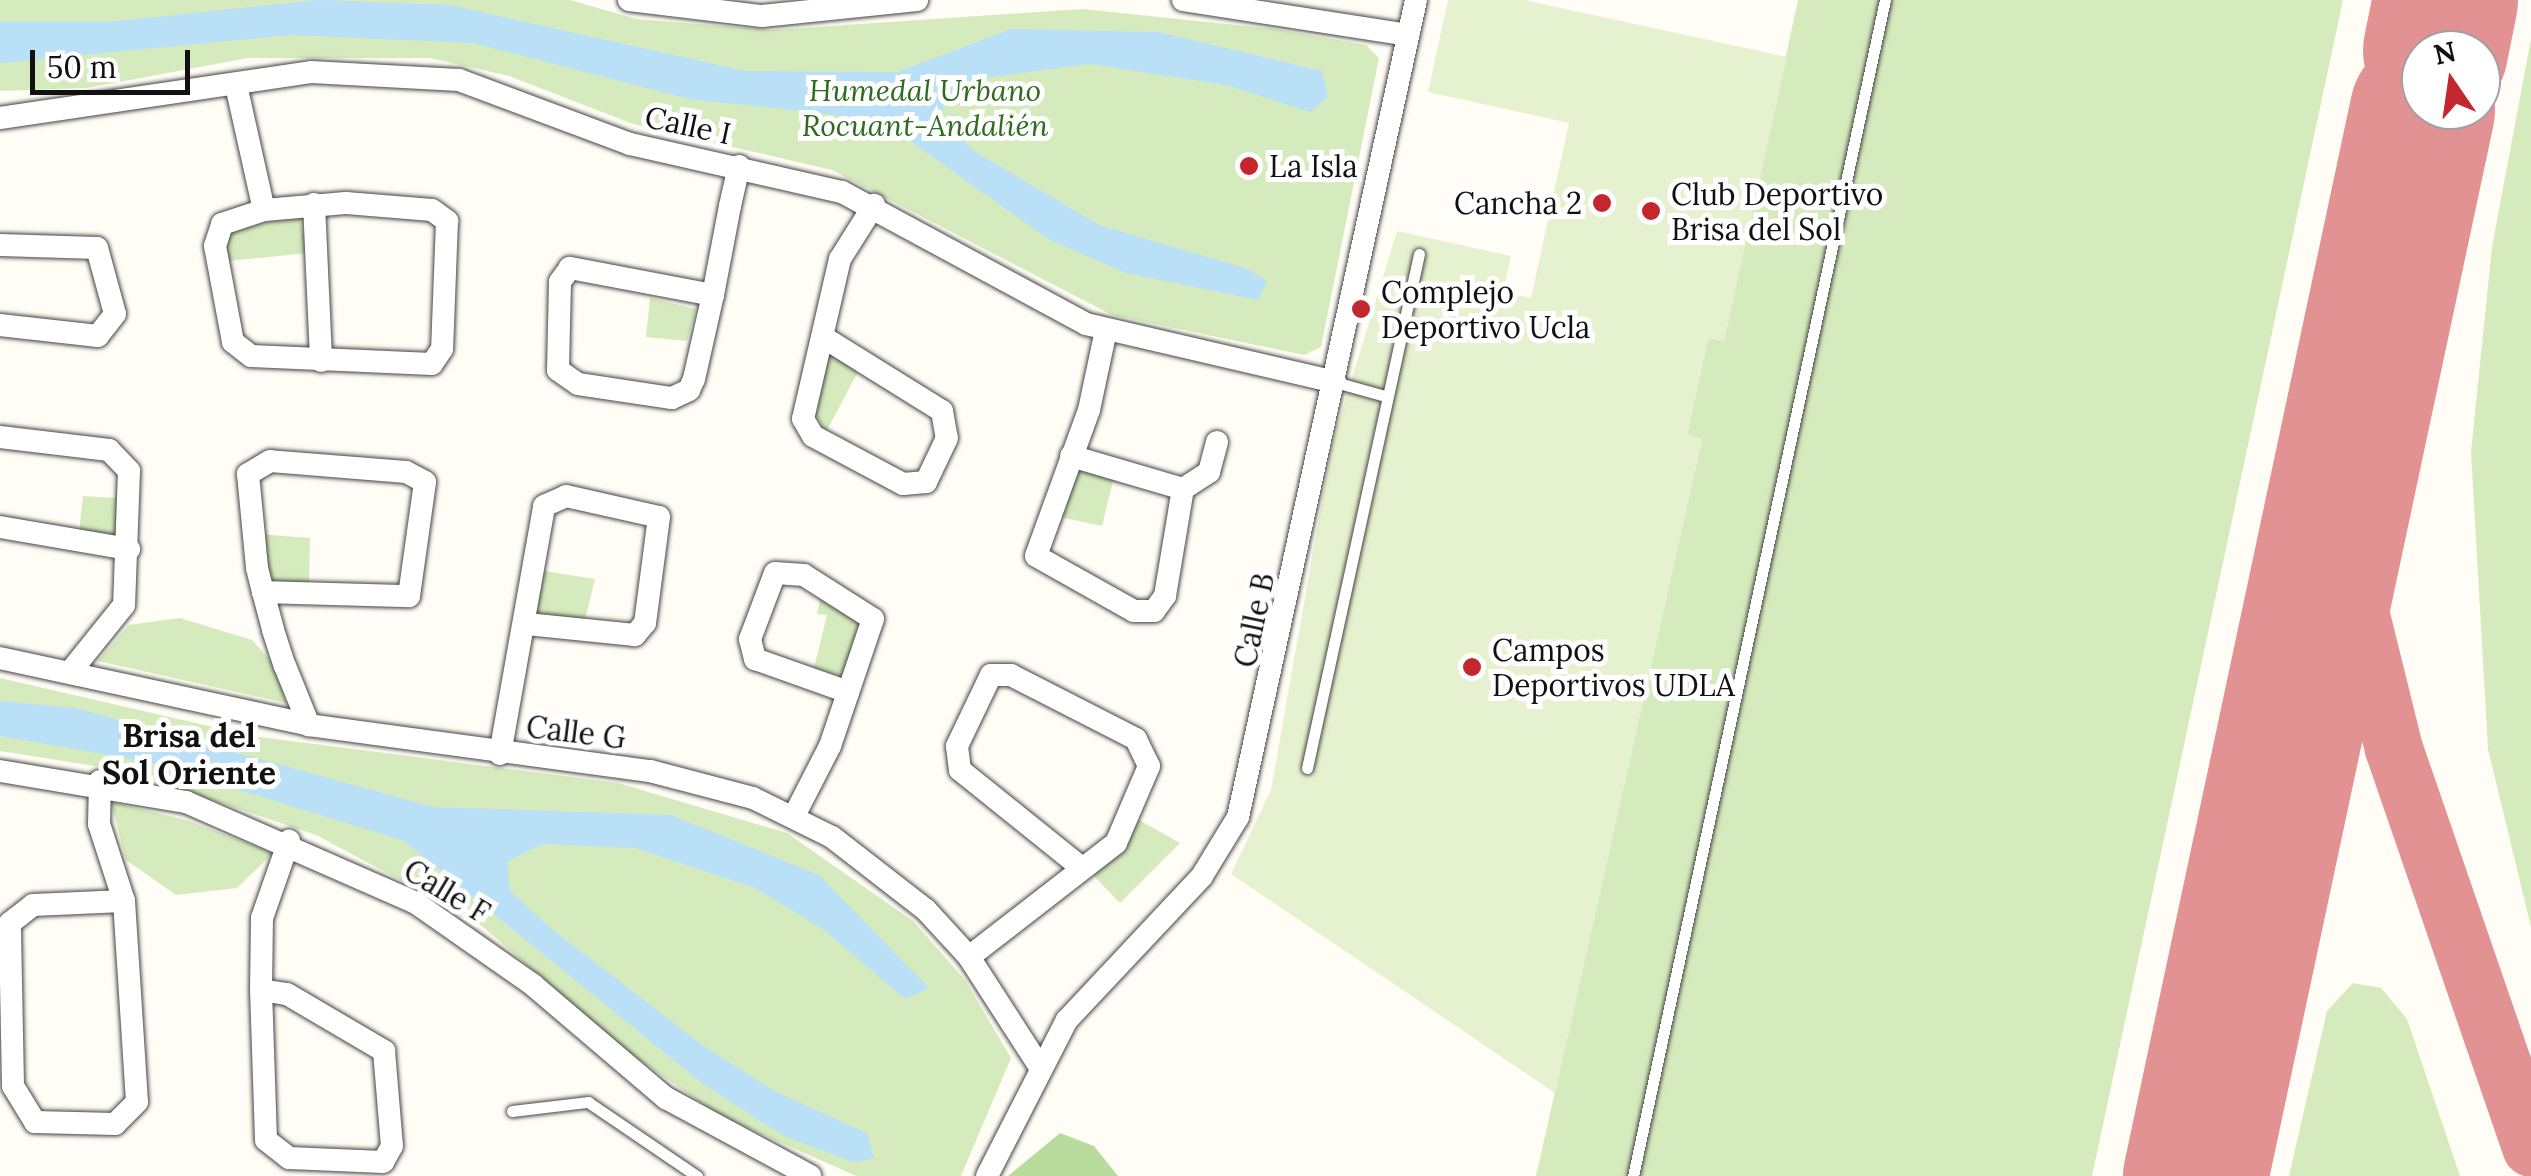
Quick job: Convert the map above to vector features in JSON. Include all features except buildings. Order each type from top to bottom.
[{"type":"street","points":[[629,0],[726,8],[917,0]]},
{"type":"street","points":[[1183,0],[1253,4],[1408,35]]},
{"type":"street","name":"Calle B","points":[[987,1176],[1038,1064],[1090,991],[1228,839],[1255,759],[1416,0]]},
{"type":"street","name":"Calle I","points":[[0,118],[339,70],[429,75],[630,144],[739,166],[874,204],[1012,292],[1106,330],[1335,382]]},
{"type":"street","points":[[236,85],[264,210]]},
{"type":"street","points":[[712,295],[570,268],[560,282],[558,370],[578,384],[684,394],[712,295],[739,166]]},
{"type":"street","points":[[314,204],[321,361]]},
{"type":"street","points":[[314,204],[432,210],[449,228],[437,360],[421,368],[252,356],[233,342],[216,234],[226,221],[264,210],[314,204]]},
{"type":"street","points":[[823,337],[942,412],[947,438],[926,482],[903,484],[809,431],[803,412],[840,259],[874,204]]},
{"type":"street","points":[[0,245],[97,248],[115,320],[98,336],[0,324]]},
{"type":"street","points":[[1106,330],[1072,456],[1036,556],[1140,614],[1166,596],[1183,489],[1209,472],[1217,442]]},
{"type":"street","points":[[0,437],[121,457],[130,549],[124,606],[72,671]]},
{"type":"street","points":[[1072,456],[1183,489]]},
{"type":"street","points":[[263,592],[409,596],[424,482],[406,472],[257,464],[246,487],[263,592],[309,724]]},
{"type":"street","points":[[500,754],[549,500],[659,517],[642,630],[620,639],[527,624]]},
{"type":"street","points":[[0,528],[130,549]]},
{"type":"street","points":[[794,816],[848,692],[869,641],[870,610],[796,571],[775,573],[750,639],[754,660],[848,692]]},
{"type":"street","name":"Calle G","points":[[0,658],[309,724],[500,754],[650,771],[794,816],[902,889],[969,956],[1038,1064]]},
{"type":"street","points":[[969,956],[1082,868],[1121,836],[1148,754],[1136,739],[1010,675],[992,675],[957,746],[960,770],[1082,868]]},
{"type":"street","name":"Calle F","points":[[0,771],[100,781],[289,841],[457,930],[666,1098],[810,1176]]},
{"type":"street","points":[[100,781],[100,824],[124,901],[134,1110],[115,1124],[35,1122],[13,1086],[10,923],[33,906],[124,901]]},
{"type":"street","points":[[260,990],[286,994],[384,1050],[392,1146],[383,1162],[289,1158],[271,1148],[260,990],[262,918],[289,841]]},
{"type":"lane","points":[[1633,1176],[1885,0]]},
{"type":"lane","points":[[1307,768],[1419,254]]},
{"type":"lane","points":[[1335,382],[1385,396]]},
{"type":"lane","points":[[512,1110],[588,1102],[697,1176]]},
{"type":"green space","points":[[0,0],[570,0],[636,19],[773,30],[1082,9],[1274,29],[1366,45],[1379,58],[1321,347],[1304,355],[1112,315],[832,170],[633,124],[509,76],[430,58],[248,58],[87,88],[0,91]]},
{"type":"green space","name":"Campos Deportivos UDLA","points":[[1448,0],[1524,0],[1787,57],[1724,341],[1708,338],[1687,434],[1702,439],[1555,1093],[1231,874],[1271,790],[1332,444],[1397,231],[1511,256],[1503,292],[1531,298],[1569,123],[1428,92]]},
{"type":"green space","points":[[1798,0],[2343,0],[2092,1176],[1536,1176],[1702,439],[1687,435],[1708,338],[1724,340]]},
{"type":"green space","points":[[2531,39],[2531,927],[2488,749],[2471,452],[2492,247]]},
{"type":"green space","points":[[299,216],[308,253],[228,261],[226,235],[237,228]]},
{"type":"green space","points":[[650,298],[696,309],[687,341],[646,337]]},
{"type":"green space","points":[[829,350],[861,366],[826,432],[813,409]]},
{"type":"green space","points":[[1079,469],[1114,477],[1102,526],[1056,516]]},
{"type":"green space","points":[[121,476],[120,537],[79,534],[83,496],[115,498]]},
{"type":"green space","points":[[258,534],[310,538],[309,585],[271,582]]},
{"type":"green space","points":[[544,571],[595,579],[584,624],[535,618]]},
{"type":"green space","points":[[822,590],[865,620],[850,679],[814,668],[827,615],[817,614]]},
{"type":"green space","points":[[180,618],[252,640],[274,664],[286,703],[98,661],[129,625]]},
{"type":"green space","points":[[0,678],[252,736],[618,783],[787,833],[913,921],[965,980],[1011,1058],[961,1176],[856,1176],[719,1115],[628,1052],[475,920],[316,835],[126,771],[0,751]]},
{"type":"green space","points":[[111,802],[186,820],[273,853],[237,888],[176,895],[126,860]]},
{"type":"green space","points":[[1139,820],[1180,843],[1120,903],[1093,875],[1121,854]]},
{"type":"green space","points":[[2353,983],[2381,988],[2407,1019],[2460,1176],[2289,1176],[2327,1011]]},
{"type":"green space","points":[[1060,1133],[1094,1146],[1118,1176],[1008,1176]]},
{"type":"water","name":"Humedal Urbano Rocuant-Andalién","points":[[318,0],[450,5],[746,71],[898,72],[1011,29],[1158,32],[1322,71],[1328,97],[1310,112],[1227,85],[1089,64],[969,80],[948,93],[940,119],[974,151],[1099,225],[1248,269],[1267,281],[1258,300],[1126,273],[1048,239],[902,135],[838,115],[689,99],[473,43],[290,35],[0,63],[0,22],[107,22]]},
{"type":"water","points":[[0,701],[76,708],[433,807],[671,815],[819,875],[929,988],[905,999],[824,930],[755,888],[635,848],[542,844],[507,862],[510,891],[552,929],[702,1045],[774,1091],[867,1133],[874,1159],[853,1162],[784,1136],[703,1084],[404,841],[149,762],[0,736]]},
{"type":"taxiway","points":[[2344,477],[2344,547],[2394,749],[2531,1148]]},
{"type":"runway","points":[[2439,30],[2445,0]]},
{"type":"runway","points":[[2195,1176],[2418,130]]},
{"type":"place","name":"La Isla","points":[[1249,166]]},
{"type":"place","name":"Cancha 2","points":[[1602,203]]},
{"type":"place","name":"Club Deportivo Brisa del Sol","points":[[1651,211]]},
{"type":"place","name":"Complejo Deportivo Ucla","points":[[1361,309]]},
{"type":"place","name":"Campos Deportivos UDLA","points":[[1472,667]]},
{"type":"district","name":"Brisa del Sol Oriente","points":[[189,756]]}]
